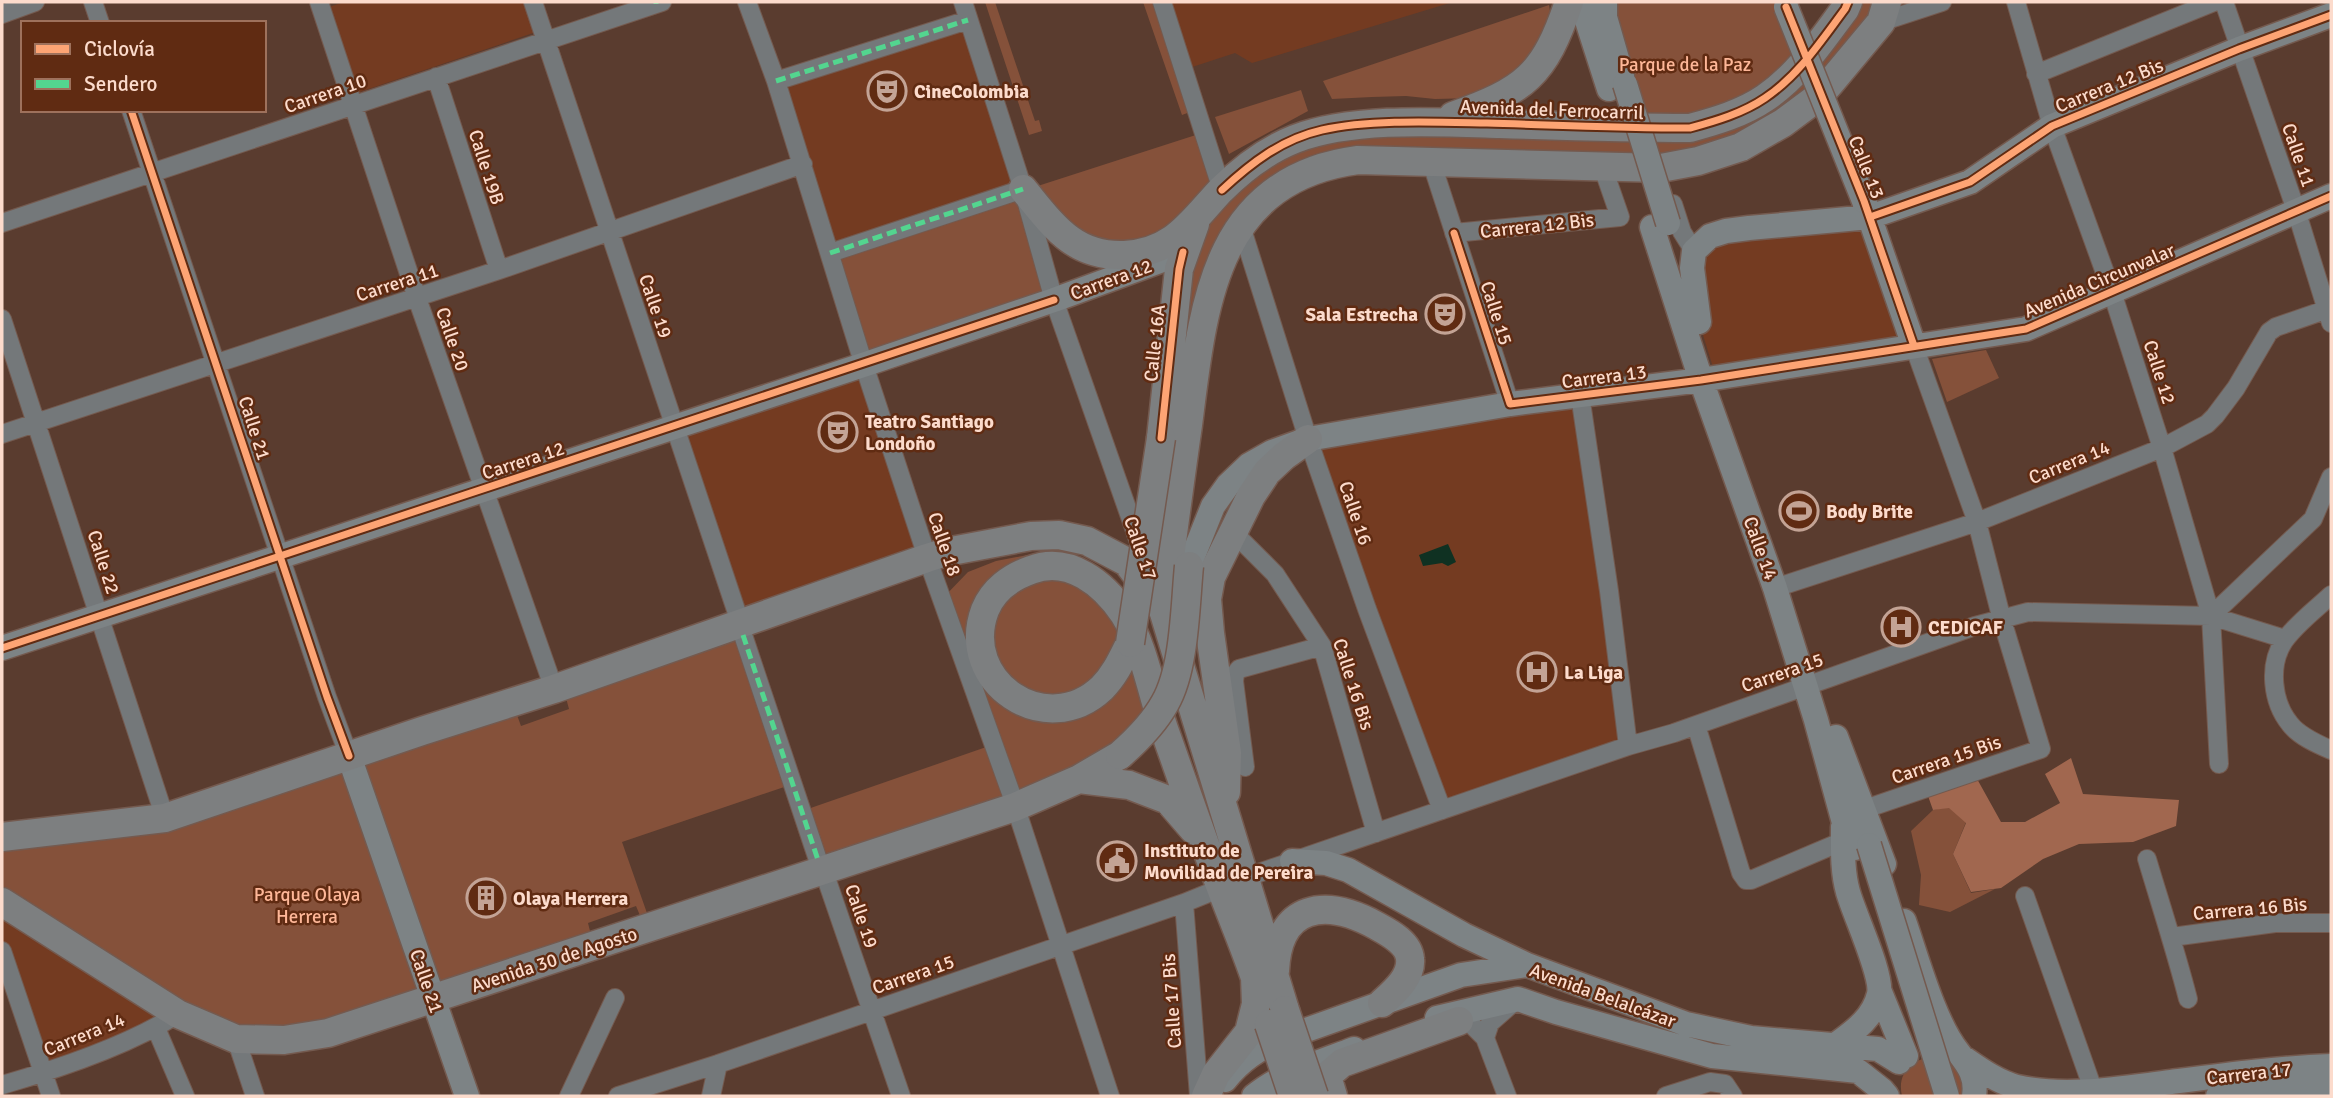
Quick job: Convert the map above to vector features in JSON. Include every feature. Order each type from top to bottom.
[{"type":"main road","points":[[1438,122],[1495,101],[1523,84],[1539,67],[1551,47],[1569,2]]},
{"type":"main road","name":"Calle 14","points":[[1581,2],[1617,86],[1709,378],[1812,683],[1836,737],[1855,833],[1933,1096]]},
{"type":"main road","name":"Avenida del Ferrocarril","points":[[1199,216],[1246,168],[1270,151],[1293,139],[1322,130],[1358,125],[1438,122],[1690,128],[1727,117],[1765,98],[1795,73],[1848,2]]},
{"type":"main road","name":"Calle 13","points":[[1785,4],[1867,209],[1914,346]]},
{"type":"main road","name":"Calle 14","points":[[1605,9],[1617,86]]},
{"type":"main road","points":[[1163,610],[1201,327],[1213,279],[1227,248],[1241,226],[1272,194],[1290,180],[1307,172],[1334,163],[1359,160],[1661,168],[1698,161],[1741,147],[1783,123],[1818,97],[1884,12]]},
{"type":"main road","name":"Carrera 12 Bis","points":[[1694,251],[1710,236],[1726,231],[1867,209],[1970,182],[2052,126],[2239,49],[2331,15]]},
{"type":"main road","points":[[1023,189],[1062,236],[1084,248],[1109,255],[1135,254],[1159,247],[1181,234],[1199,216]]},
{"type":"main road","name":"Avenida Circunvalar","points":[[1709,378],[2026,329],[2331,196]]},
{"type":"main road","name":"Calle 16A","points":[[1131,635],[1161,438],[1178,269],[1199,216]]},
{"type":"main road","name":"Calle 14","points":[[1660,225],[1699,322],[1709,378]]},
{"type":"main road","points":[[1694,251],[1692,268],[1699,322]]},
{"type":"main road","name":"Carrera 12","points":[[2,648],[864,364],[1054,300],[1183,252]]},
{"type":"main road","name":"Avenida 30 de Agosto","points":[[2,902],[167,1021],[236,1039],[284,1040],[327,1033],[433,1000],[821,864],[1015,807],[1079,779],[1119,755],[1142,735],[1165,703],[1177,676],[1199,434],[1201,327]]},
{"type":"main road","name":"Carrera 13","points":[[1189,566],[1213,506],[1228,485],[1249,465],[1272,452],[1308,439],[1510,404],[1709,378]]},
{"type":"main road","points":[[1226,817],[1227,753],[1207,599],[1212,577],[1251,496],[1267,472],[1308,439]]},
{"type":"main road","points":[[2,837],[164,818],[742,630],[946,552],[1031,536],[1059,535],[1087,541],[1127,562],[1163,610]]},
{"type":"main road","points":[[1055,566],[1075,570],[1094,582],[1122,611],[1131,635],[1117,670],[1102,688],[1083,702],[1063,708],[1039,708],[1020,702],[1002,690],[983,660],[980,633],[985,609],[998,590],[1016,575],[1036,568],[1055,566]]},
{"type":"main road","name":"Calle 17","points":[[1163,610],[1226,817],[1232,883]]},
{"type":"main road","name":"Calle 17","points":[[1131,635],[1162,722],[1232,883],[1276,1012],[1293,1096]]},
{"type":"main road","name":"Calle 14","points":[[1812,683],[1816,720],[1947,1096]]},
{"type":"main road","points":[[1836,737],[1855,833],[1939,1018],[1974,1080],[1974,1096]]},
{"type":"main road","name":"Calle 21","points":[[349,756],[467,1096]]},
{"type":"main road","points":[[1079,779],[1129,785],[1168,800],[1194,829],[1232,883]]},
{"type":"main road","points":[[1855,833],[1844,868],[1847,890],[1903,1059]]},
{"type":"main road","points":[[1292,861],[1326,863],[1348,870],[1464,935],[1527,965]]},
{"type":"main road","points":[[1208,1096],[1216,1074],[1249,1032],[1256,1004],[1279,941],[1287,926],[1300,916],[1326,908],[1340,910],[1363,918],[1393,934],[1405,946],[1410,954],[1410,963],[1405,976],[1399,987],[1382,1003]]},
{"type":"main road","name":"Avenida Belalcázar","points":[[1208,1096],[1245,1058],[1261,1048],[1461,975],[1527,965],[1686,1024],[1751,1038],[1878,1049],[1903,1059]]},
{"type":"main road","points":[[1834,1046],[1856,1030],[1871,1013],[1880,992]]},
{"type":"main road","name":"Avenida Belalcázar","points":[[1254,1096],[1265,1087],[1297,1071],[1446,1020],[1470,1009],[1518,999],[1712,1056],[1858,1071],[1889,1096]]},
{"type":"main road","name":"Calle 17","points":[[1276,1012],[1314,1096]]},
{"type":"main road","points":[[1333,1096],[1328,1076],[1342,1063],[1446,1020]]},
{"type":"main road","points":[[1889,1096],[1894,1070],[1903,1059],[1924,1046],[1935,1046],[1961,1056]]},
{"type":"main road","name":"Carrera 17","points":[[1961,1056],[1992,1076],[2014,1086],[2045,1093],[2094,1092],[2271,1069],[2331,1066]]},
{"type":"main road","name":"Carrera 17","points":[[2217,1096],[2266,1088],[2331,1087]]},
{"type":"street","points":[[2,14],[35,2]]},
{"type":"street","points":[[93,2],[99,21]]},
{"type":"street","name":"Calle 20","points":[[319,2],[417,298],[554,689]]},
{"type":"street","name":"Calle 19","points":[[533,2],[742,630],[901,1096]]},
{"type":"street","name":"Carrera 10","points":[[2,223],[658,2]]},
{"type":"street","name":"Calle 18","points":[[747,2],[803,164],[927,558],[1015,807],[1110,1096]]},
{"type":"street","name":"Calle 17","points":[[963,2],[1023,189],[1054,300],[1163,610]]},
{"type":"street","points":[[1162,2],[1222,190]]},
{"type":"street","points":[[1884,12],[1942,2]]},
{"type":"street","name":"Calle 12","points":[[2016,2],[2052,126],[2112,292],[2162,448],[2211,616],[2219,764]]},
{"type":"street","points":[[2036,74],[2214,2]]},
{"type":"street","name":"Calle 11","points":[[2224,2],[2330,313]]},
{"type":"street","points":[[776,81],[968,20]]},
{"type":"street","name":"Calle 19B","points":[[436,77],[499,270]]},
{"type":"street","name":"Calle 13","points":[[1818,97],[1853,202],[1867,209]]},
{"type":"street","name":"Calle 21","points":[[132,112],[349,756]]},
{"type":"street","name":"Calle 15","points":[[1431,160],[1510,404]]},
{"type":"street","name":"Carrera 11","points":[[2,434],[417,298],[803,164]]},
{"type":"street","name":"Carrera 12 Bis","points":[[1454,233],[1620,217],[1602,165]]},
{"type":"street","points":[[1661,168],[1682,232],[1694,251]]},
{"type":"street","points":[[830,253],[1023,189]]},
{"type":"street","name":"Calle 16","points":[[1241,226],[1308,439],[1367,609],[1442,810]]},
{"type":"street","name":"Carrera 14","points":[[1781,586],[1977,522],[2162,448],[2207,424],[2215,416],[2269,332],[2330,313]]},
{"type":"street","name":"Calle 22","points":[[2,319],[164,818]]},
{"type":"street","name":"Calle 13","points":[[1914,346],[1977,522],[2002,620],[2041,749]]},
{"type":"street","points":[[1580,395],[1609,591],[1628,746]]},
{"type":"street","points":[[2211,616],[2313,519],[2331,477]]},
{"type":"street","name":"Calle 16 Bis","points":[[1233,533],[1275,574],[1322,646],[1376,833]]},
{"type":"street","points":[[2331,595],[2285,639],[2277,660],[2274,681],[2275,693],[2283,714],[2291,725],[2301,734],[2331,750]]},
{"type":"street","name":"Carrera 15","points":[[618,1096],[1061,946],[1184,903],[1292,861],[1628,746],[1674,733],[1975,626],[2028,612],[2211,616],[2285,639]]},
{"type":"street","points":[[1245,767],[1235,674],[1239,669],[1322,646]]},
{"type":"street","name":"Carrera 15 Bis","points":[[1696,725],[1741,873],[1746,880],[2041,749]]},
{"type":"street","points":[[2147,859],[2188,999]]},
{"type":"street","points":[[2025,896],[2094,1092]]},
{"type":"street","name":"Calle 17 Bis","points":[[1184,903],[1199,1096]]},
{"type":"street","name":"Carrera 16 Bis","points":[[2172,937],[2275,923],[2331,923]]},
{"type":"street","points":[[2,951],[51,1096]]},
{"type":"street","points":[[569,1096],[615,998]]},
{"type":"street","points":[[1485,1038],[1490,1023],[1518,999]]},
{"type":"street","points":[[1446,1020],[1470,1023],[1485,1038],[1507,1096]]},
{"type":"street","points":[[167,1021],[185,1096]]},
{"type":"street","name":"Carrera 14","points":[[2,1085],[43,1073],[167,1021]]},
{"type":"street","points":[[236,1039],[256,1096]]},
{"type":"street","points":[[710,1096],[718,1064]]},
{"type":"street","points":[[1666,1096],[1710,1082],[1725,1084],[1733,1096]]},
{"type":"shaded area","points":[[344,2],[529,2],[539,31],[354,94],[326,8]]},
{"type":"shaded area","points":[[1162,2],[1453,2],[1252,63],[1235,53],[1183,70]]},
{"type":"shaded area","points":[[968,20],[1023,189],[830,253],[776,81]]},
{"type":"shaded area","points":[[1870,217],[1914,346],[1716,377],[1699,322],[1692,268],[1710,236]]},
{"type":"shaded area","points":[[864,364],[927,558],[741,625],[675,426]]},
{"type":"shaded area","points":[[1580,395],[1628,746],[1442,810],[1308,439]]},
{"type":"shaded area","points":[[1448,544],[1456,562],[1448,566],[1442,563],[1423,566],[1419,555]]},
{"type":"shaded area","points":[[2071,758],[2083,794],[2179,800],[2176,826],[2133,842],[2079,844],[2043,859],[2001,888],[1971,892],[1953,854],[1966,823],[1949,808],[1933,810],[1928,796],[1976,777],[2001,822],[2025,822],[2060,803],[2045,774]]},
{"type":"shaded area","points":[[2,902],[178,1014],[43,1073],[2,951]]},
{"type":"green space","points":[[985,2],[995,2],[1035,121],[1039,120],[1042,131],[1029,135]]},
{"type":"green space","points":[[1143,2],[1152,2],[1190,112],[1182,115]]},
{"type":"green space","name":"Parque de la Paz","points":[[1605,2],[1784,2],[1808,58],[1765,98],[1639,128]]},
{"type":"green space","points":[[1858,2],[1877,2],[1872,19],[1825,76],[1778,117],[1696,153],[1285,173],[1201,327],[1181,324],[1199,239],[1217,210],[1253,174],[1325,138],[1730,125]]},
{"type":"green space","points":[[1549,5],[1552,23],[1539,56],[1474,98],[1435,99],[1406,96],[1332,99],[1323,81]]},
{"type":"green space","points":[[1301,90],[1308,111],[1229,154],[1215,117]]},
{"type":"green space","points":[[1202,133],[1222,190],[1191,226],[1109,255],[1024,191],[1054,300],[864,364],[830,253]]},
{"type":"green space","points":[[1986,350],[1999,378],[1947,402],[1932,359]]},
{"type":"green space","points":[[1043,552],[1061,556],[1094,582],[1158,712],[1141,734],[1012,796],[818,860],[802,811],[992,745],[942,599],[968,572],[996,561]]},
{"type":"green space","name":"Parque Olaya Herrera","points":[[743,635],[793,784],[622,842],[648,916],[641,918],[636,906],[588,923],[591,935],[302,1027],[249,1029],[206,1016],[24,898],[2,889],[2,847],[517,715],[521,726],[569,709],[566,698]]},
{"type":"green space","points":[[1949,807],[1966,822],[1953,854],[1971,893],[1995,889],[1950,912],[1919,905],[1921,875],[1911,831],[1933,810]]},
{"type":"green space","points":[[1938,1056],[1958,1071],[1962,1082],[1962,1096],[1902,1096],[1902,1079],[1909,1067],[1922,1059]]},
{"type":"marked path","points":[[776,81],[968,20]]},
{"type":"marked path","points":[[830,253],[1023,189]]},
{"type":"marked path","points":[[743,635],[818,860]]},
{"type":"cycle path","points":[[1222,190],[1244,170],[1280,146],[1307,134],[1341,127],[1425,122],[1690,128],[1710,122],[1748,108],[1777,89],[1809,57],[1848,2]]},
{"type":"cycle path","points":[[1786,7],[1864,201],[1914,346]]},
{"type":"cycle path","points":[[1870,217],[1970,182],[2052,126],[2239,49],[2331,15]]},
{"type":"cycle path","points":[[132,112],[349,756]]},
{"type":"cycle path","points":[[1454,233],[1510,404],[1701,380],[2026,329],[2331,196]]},
{"type":"cycle path","points":[[1161,438],[1183,252]]},
{"type":"cycle path","points":[[2,648],[1054,300]]},
{"type":"place","name":"CineColombia","points":[[887,91]]},
{"type":"place","name":"Sala Estrecha","points":[[1445,314]]},
{"type":"place","name":"Teatro Santiago Londoño","points":[[838,432]]},
{"type":"place","name":"Body Brite","points":[[1799,511]]},
{"type":"place","name":"CEDICAF","points":[[1901,627]]},
{"type":"place","name":"La Liga","points":[[1537,672]]},
{"type":"place","name":"Instituto de Movilidad de Pereira","points":[[1117,861]]},
{"type":"place","name":"Olaya Herrera","points":[[486,898]]}]
